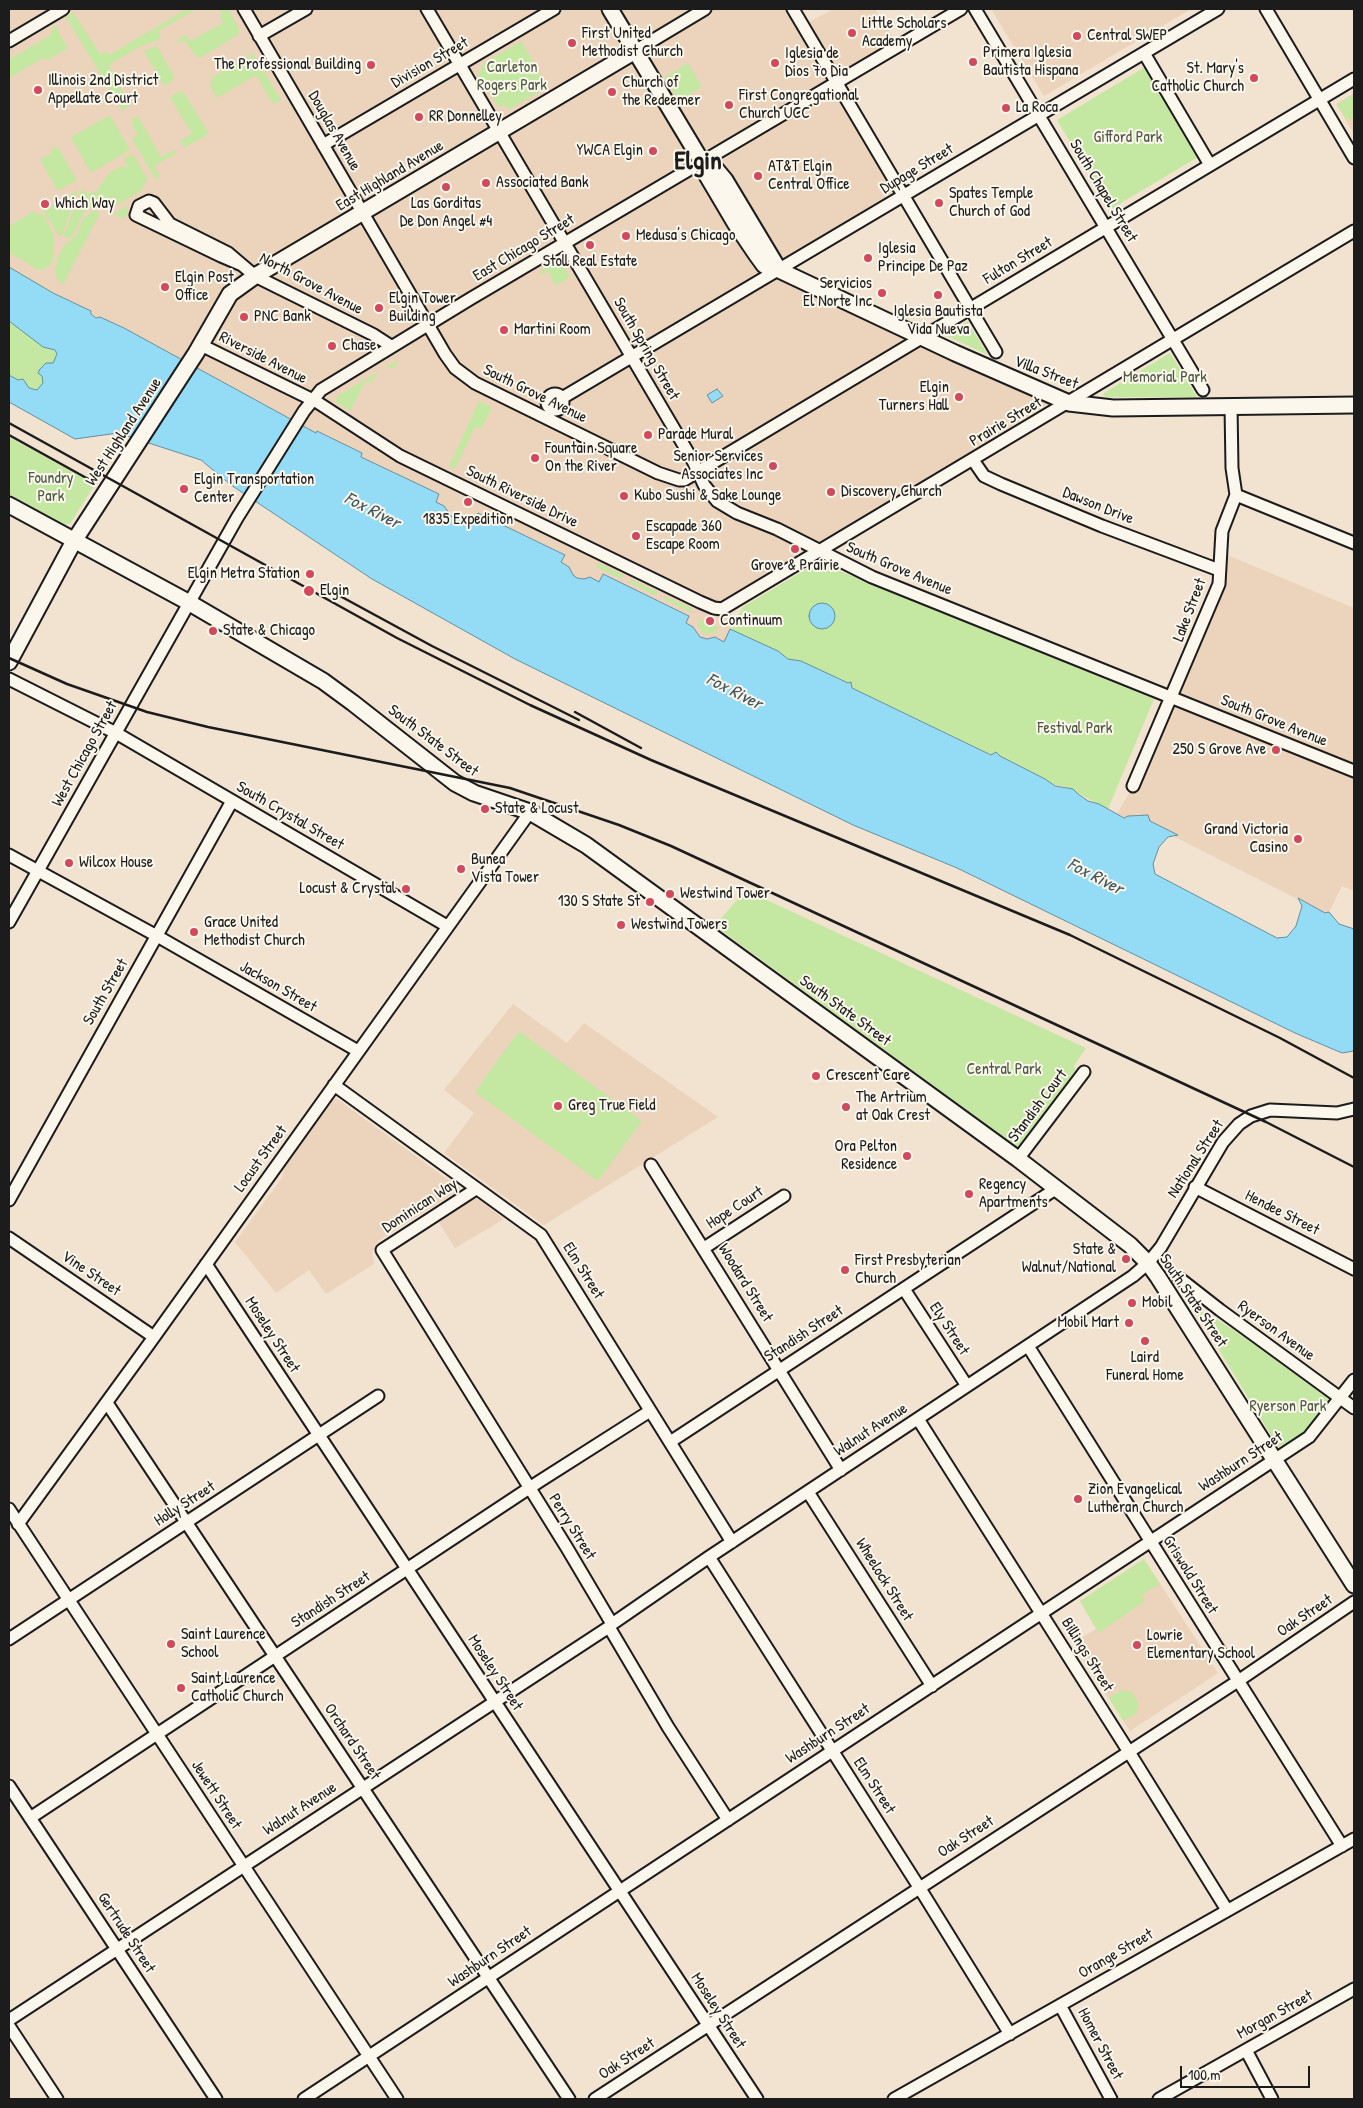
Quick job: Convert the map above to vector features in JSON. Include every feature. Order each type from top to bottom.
[{"type":"main road","name":"Villa Street","points":[[610,9],[702,162],[706,174],[756,254],[769,268],[779,270],[922,336],[971,361],[1069,403],[1113,408],[1354,405]]},
{"type":"main road","name":"East Highland Avenue","points":[[198,349],[230,294],[255,276],[635,51]]},
{"type":"main road","name":"West Highland Avenue","points":[[9,662],[74,541],[198,349]]},
{"type":"main road","name":"South State Street","points":[[9,505],[188,602],[323,681],[353,702],[455,783],[474,793],[530,812],[594,850],[1018,1159],[1130,1245],[1148,1263],[1275,1458],[1354,1585]]},
{"type":"street","points":[[9,41],[63,9]]},
{"type":"street","name":"Douglas Avenue","points":[[244,9],[445,354],[459,372]]},
{"type":"street","points":[[259,36],[306,9]]},
{"type":"street","name":"South Spring Street","points":[[427,9],[501,131],[699,471]]},
{"type":"street","name":"Division Street","points":[[323,145],[554,9]]},
{"type":"street","name":"East Highland Avenue","points":[[635,51],[706,9]]},
{"type":"street","points":[[793,9],[996,352]]},
{"type":"street","name":"East Chicago Street","points":[[188,602],[246,503],[311,400],[328,384],[961,9]]},
{"type":"street","name":"South Chapel Street","points":[[975,9],[1203,390]]},
{"type":"street","name":"Dupage Street","points":[[546,412],[561,408],[563,404],[562,398],[1218,9]]},
{"type":"street","points":[[1266,9],[1354,158]]},
{"type":"street","points":[[1144,53],[1210,165]]},
{"type":"street","name":"Fulton Street","points":[[699,471],[1354,79]]},
{"type":"street","name":"North Grove Avenue","points":[[242,265],[136,215],[139,206],[149,201],[154,203],[170,224],[224,250],[242,265],[255,276],[374,335],[392,346]]},
{"type":"street","name":"Prairie Street","points":[[725,608],[1354,231]]},
{"type":"street","name":"Riverside Avenue","points":[[198,349],[311,400]]},
{"type":"street","name":"South Grove Avenue","points":[[459,372],[470,380],[546,412],[674,479],[684,480],[699,471],[708,492],[721,504],[777,529],[872,577],[1354,771]]},
{"type":"street","name":"South Riverside Drive","points":[[311,400],[400,456],[700,602],[714,608],[725,608]]},
{"type":"street","name":"Lake Street","points":[[1133,786],[1219,584],[1222,531],[1236,495],[1232,468],[1231,406]]},
{"type":"street","name":"Dawson Drive","points":[[973,460],[982,474],[993,480],[1102,526],[1219,570]]},
{"type":"street","points":[[1236,495],[1354,543]]},
{"type":"street","name":"West Chicago Street","points":[[9,922],[188,602]]},
{"type":"street","name":"South Crystal Street","points":[[9,679],[116,733],[447,926]]},
{"type":"street","name":"South Street","points":[[9,1200],[232,801]]},
{"type":"street","name":"Locust Street","points":[[18,1524],[107,1403],[530,812]]},
{"type":"street","name":"Jackson Street","points":[[9,855],[157,936],[358,1051]]},
{"type":"street","name":"Standish Court","points":[[1018,1159],[1084,1072]]},
{"type":"street","name":"Elm Street","points":[[334,1085],[542,1235],[732,1542]]},
{"type":"street","name":"National Street","points":[[1148,1263],[1161,1247],[1195,1187],[1229,1133],[1239,1124],[1251,1116],[1279,1109],[1337,1113],[1354,1109]]},
{"type":"street","name":"Woodard Street","points":[[651,1165],[841,1470]]},
{"type":"street","name":"Hendee Street","points":[[1195,1187],[1354,1269]]},
{"type":"street","name":"Standish Street","points":[[670,1442],[1056,1188]]},
{"type":"street","name":"Dominican Way","points":[[382,1250],[476,1189]]},
{"type":"street","name":"Hope Court","points":[[704,1248],[784,1196]]},
{"type":"street","name":"Vine Street","points":[[9,1238],[154,1337]]},
{"type":"street","name":"Perry Street","points":[[382,1250],[567,1548],[668,1727],[728,1820]]},
{"type":"street","name":"Walnut Avenue","points":[[9,2020],[493,1700],[610,1626],[709,1557],[1133,1276],[1148,1263]]},
{"type":"street","name":"Moseley Street","points":[[206,1264],[757,2099]]},
{"type":"street","name":"Ryerson Avenue","points":[[1179,1278],[1354,1408]]},
{"type":"street","name":"Ely Street","points":[[904,1289],[967,1386]]},
{"type":"street","name":"Griswold Street","points":[[1028,1346],[1342,1846]]},
{"type":"street","name":"Washburn Street","points":[[304,2099],[1308,1437],[1354,1380]]},
{"type":"street","name":"Holly Street","points":[[9,1639],[378,1396]]},
{"type":"street","name":"Orchard Street","points":[[107,1403],[569,2099]]},
{"type":"street","name":"Standish Street","points":[[30,1818],[650,1411]]},
{"type":"street","name":"Billings Street","points":[[918,1419],[1227,1910]]},
{"type":"street","name":"Wheelock Street","points":[[808,1492],[932,1686]]},
{"type":"street","name":"Jewett Street","points":[[9,1509],[397,2099]]},
{"type":"street","name":"Elm Street","points":[[709,1557],[1010,2034]]},
{"type":"street","name":"Oak Street","points":[[595,2099],[1238,1681],[1354,1602]]},
{"type":"street","name":"Gertrude Street","points":[[9,1786],[216,2099]]},
{"type":"street","name":"Orange Street","points":[[894,2099],[1354,1839]]},
{"type":"street","name":"Morgan Street","points":[[1159,2099],[1354,1989]]},
{"type":"street","name":"Homer Street","points":[[1060,2005],[1111,2099]]},
{"type":"street","points":[[9,2026],[57,2099]]},
{"type":"street","points":[[1246,2050],[1272,2099]]},
{"type":"shaded area","points":[[9,9],[793,9],[803,25],[834,9],[875,9],[898,46],[837,82],[904,196],[779,270],[1069,403],[726,609],[735,619],[724,642],[715,637],[703,639],[693,627],[686,623],[689,615],[603,574],[599,582],[577,578],[569,567],[560,562],[564,554],[479,513],[474,521],[452,517],[436,502],[439,494],[361,457],[362,453],[318,431],[317,433],[124,328],[100,317],[96,318],[91,311],[53,293],[9,267]]},
{"type":"shaded area","points":[[991,9],[1191,9],[1044,96]]},
{"type":"shaded area","points":[[1354,93],[1354,134],[1336,104]]},
{"type":"shaded area","points":[[1220,552],[1354,608],[1354,891],[1342,886],[1329,912],[1325,913],[1171,835],[1139,814],[1126,818],[1117,814],[1133,786],[1219,584]]},
{"type":"shaded area","points":[[513,1004],[567,1043],[584,1023],[718,1117],[544,1225],[444,1153],[474,1113],[444,1090]]},
{"type":"shaded area","points":[[334,1099],[337,1099],[461,1189],[378,1241],[372,1252],[374,1264],[326,1294],[309,1270],[276,1293],[235,1242],[282,1178],[285,1166]]},
{"type":"shaded area","points":[[474,1199],[478,1199],[504,1219],[455,1248],[438,1221]]},
{"type":"shaded area","name":"Lowrie Elementary School","points":[[1144,1559],[1218,1673],[1130,1731],[1073,1643],[1096,1629],[1080,1601]]},
{"type":"green space","points":[[187,9],[196,9],[159,31],[161,39],[139,47],[109,65],[130,106],[122,110],[66,17],[73,12],[100,54],[106,51],[109,55]]},
{"type":"green space","points":[[219,9],[228,9],[239,28],[238,35],[200,58],[195,55],[184,40],[179,43],[177,40],[186,35],[190,41],[223,23]]},
{"type":"green space","points":[[54,24],[68,48],[48,60],[43,58],[9,78],[9,60],[50,35]]},
{"type":"green space","name":"Carleton Rogers Park","points":[[521,41],[548,87],[508,110],[505,105],[499,107],[477,74],[482,69],[481,65]]},
{"type":"green space","points":[[157,46],[173,74],[174,80],[164,86],[144,51]]},
{"type":"green space","points":[[253,53],[281,100],[273,104],[256,75],[217,98],[210,85],[212,78]]},
{"type":"green space","points":[[688,63],[702,87],[679,101],[665,77]]},
{"type":"green space","name":"Gifford Park","points":[[1145,67],[1198,157],[1111,209],[1057,120]]},
{"type":"green space","points":[[180,91],[185,94],[209,134],[184,148],[180,141],[192,134],[170,97]]},
{"type":"green space","points":[[1354,94],[1354,117],[1351,120],[1346,119],[1337,105]]},
{"type":"green space","points":[[110,115],[130,150],[91,173],[71,137]]},
{"type":"green space","points":[[138,116],[161,157],[175,149],[177,153],[154,166],[160,177],[156,180],[132,139],[138,135],[131,122],[133,121],[132,119]]},
{"type":"green space","points":[[57,146],[77,180],[58,191],[40,160],[52,153],[51,150]]},
{"type":"green space","points":[[133,154],[148,180],[141,191],[108,210],[90,208],[83,214],[73,235],[70,238],[65,238],[64,235],[82,188],[87,194],[96,192],[110,172],[120,167],[128,166],[124,159]]},
{"type":"green space","points":[[78,190],[62,235],[59,236],[44,211]]},
{"type":"green space","points":[[127,206],[129,208],[124,219],[113,214]]},
{"type":"green space","points":[[95,210],[100,213],[63,285],[57,279],[55,272],[58,257],[65,245],[76,236],[84,218]]},
{"type":"green space","points":[[34,211],[37,215],[42,212],[54,235],[54,258],[51,264],[43,270],[37,270],[9,253],[9,226]]},
{"type":"green space","points":[[556,262],[562,263],[570,277],[556,286],[548,271],[540,275],[539,272]]},
{"type":"green space","points":[[9,321],[44,347],[56,351],[56,361],[42,366],[38,372],[42,376],[43,384],[37,390],[29,388],[21,379],[18,380],[9,375]]},
{"type":"green space","points":[[967,321],[988,355],[945,335]]},
{"type":"green space","name":"Memorial Park","points":[[1170,353],[1197,397],[1107,397],[1103,395],[1104,393]]},
{"type":"green space","points":[[396,361],[398,362],[395,368],[388,367],[378,372],[372,383],[366,380],[350,411],[336,402],[339,395]]},
{"type":"green space","points":[[479,401],[492,407],[481,429],[475,427],[455,469],[449,466]]},
{"type":"green space","name":"Foundry Park","points":[[9,437],[95,484],[70,524],[67,523],[66,525],[9,494]]},
{"type":"green space","name":"Festival Park","points":[[818,562],[1154,699],[1108,809],[1066,787],[1051,784],[996,752],[992,755],[852,688],[851,682],[848,683],[801,661],[788,659],[778,651],[730,629],[743,607]]},
{"type":"green space","points":[[598,563],[624,575],[622,579],[596,567]]},
{"type":"green space","points":[[631,579],[658,592],[656,596],[629,582]]},
{"type":"green space","points":[[665,596],[692,608],[690,612],[664,599]]},
{"type":"green space","points":[[700,619],[718,627],[715,633],[706,634],[702,632],[698,625]]},
{"type":"green space","name":"Central Park","points":[[745,890],[1086,1048],[1074,1066],[1075,1071],[1018,1147],[715,926]]},
{"type":"green space","name":"Greg True Field","points":[[519,1031],[642,1121],[598,1181],[475,1092]]},
{"type":"green space","name":"Ryerson Park","points":[[1192,1305],[1234,1330],[1332,1401],[1311,1426],[1299,1436],[1278,1447]]},
{"type":"green space","points":[[1144,1559],[1160,1584],[1142,1595],[1145,1601],[1099,1633],[1080,1601]]},
{"type":"green space","points":[[1122,1689],[1125,1692],[1131,1691],[1138,1702],[1138,1713],[1123,1721],[1109,1698]]},
{"type":"water","name":"Fox River","points":[[9,267],[53,293],[91,311],[91,314],[96,318],[100,317],[124,328],[316,433],[317,431],[362,453],[361,457],[439,494],[436,502],[444,506],[452,517],[459,519],[466,516],[474,520],[478,513],[565,555],[561,562],[569,567],[577,578],[584,579],[590,577],[599,582],[603,574],[689,616],[686,623],[693,627],[700,637],[707,639],[715,637],[724,642],[730,629],[778,651],[788,659],[801,661],[848,683],[851,682],[852,688],[991,755],[996,752],[1055,786],[1073,789],[1088,801],[1099,804],[1124,818],[1148,815],[1150,821],[1178,835],[1168,837],[1159,847],[1153,864],[1155,874],[1277,938],[1287,937],[1296,926],[1302,906],[1298,898],[1325,913],[1329,912],[1339,924],[1354,929],[1354,1051],[1342,1053],[1295,1033],[957,868],[853,825],[515,659],[372,579],[231,485],[201,460],[118,433],[75,439],[9,402],[9,375],[18,380],[23,379],[29,388],[37,390],[43,383],[42,376],[38,373],[40,369],[46,363],[53,363],[57,354],[55,350],[43,347],[9,321]]},
{"type":"water","points":[[717,389],[723,396],[712,403],[707,395]]},
{"type":"water","points":[[822,603],[831,607],[835,616],[831,625],[822,629],[813,625],[809,616],[813,607]]},
{"type":"railway","points":[[9,423],[397,638],[530,705],[651,760],[1070,935],[1280,1038],[1354,1078]]},
{"type":"railway","points":[[9,435],[90,480]]},
{"type":"railway","points":[[329,590],[432,646],[579,720]]},
{"type":"railway","points":[[9,658],[67,684],[147,712],[208,727],[510,788],[619,825],[671,846],[1266,1122],[1354,1167]]},
{"type":"railway","points":[[575,712],[641,748]]},
{"type":"place","name":"Little Scholars Academy","points":[[852,33]]},
{"type":"place","name":"Central SWEP","points":[[1077,36]]},
{"type":"place","name":"First United Methodist Church","points":[[572,43]]},
{"type":"place","name":"Primera Iglesia Bautista Hispana","points":[[973,62]]},
{"type":"place","name":"Iglesia de Dios 7o Dia","points":[[775,63]]},
{"type":"place","name":"The Professional Building","points":[[371,65]]},
{"type":"place","name":"St. Mary's Catholic Church","points":[[1254,78]]},
{"type":"place","name":"Illinois 2nd District Appellate Court","points":[[38,90]]},
{"type":"place","name":"Church of the Redeemer","points":[[612,92]]},
{"type":"place","name":"First Congregational Church UCC","points":[[729,105]]},
{"type":"place","name":"La Roca","points":[[1006,108]]},
{"type":"place","name":"RR Donnelley","points":[[419,117]]},
{"type":"place","name":"YWCA Elgin","points":[[653,151]]},
{"type":"place","name":"AT&T Elgin Central Office","points":[[758,176]]},
{"type":"place","name":"Associated Bank","points":[[486,183]]},
{"type":"place","name":"Las Gorditas De Don Angel #4","points":[[446,187]]},
{"type":"place","name":"Spates Temple Church of God","points":[[939,203]]},
{"type":"place","name":"Which Way","points":[[45,204]]},
{"type":"place","name":"Medusa’s Chicago","points":[[626,236]]},
{"type":"place","name":"Stoll Real Estate","points":[[590,245]]},
{"type":"place","name":"Iglesia Principe De Paz","points":[[868,258]]},
{"type":"place","name":"Elgin Post Office","points":[[165,287]]},
{"type":"place","name":"Servicios El Norte Inc","points":[[882,293]]},
{"type":"place","name":"Iglesia Bautista Vida Nueva","points":[[938,295]]},
{"type":"place","name":"Elgin Tower Building","points":[[379,308]]},
{"type":"place","name":"PNC Bank","points":[[244,317]]},
{"type":"place","name":"Martini Room","points":[[504,330]]},
{"type":"place","name":"Chase","points":[[332,346]]},
{"type":"place","name":"Elgin Turners Hall","points":[[959,397]]},
{"type":"place","name":"Parade Mural","points":[[648,435]]},
{"type":"place","name":"Fountain Square On the River","points":[[535,458]]},
{"type":"place","name":"Senior Services Associates Inc","points":[[773,466]]},
{"type":"place","name":"Elgin Transportation Center","points":[[184,489]]},
{"type":"place","name":"Discovery Church","points":[[831,492]]},
{"type":"place","name":"Kubo Sushi & Sake Lounge","points":[[624,496]]},
{"type":"place","name":"1835 Expedition","points":[[468,502]]},
{"type":"place","name":"Escapade 360 Escape Room","points":[[636,536]]},
{"type":"place","name":"Grove & Prairie","points":[[795,549]]},
{"type":"place","name":"Elgin Metra Station","points":[[310,574]]},
{"type":"place","name":"Elgin","points":[[309,591]]},
{"type":"place","name":"Continuum","points":[[710,621]]},
{"type":"place","name":"State & Chicago","points":[[213,631]]},
{"type":"place","name":"250 S Grove Ave","points":[[1276,750]]},
{"type":"place","name":"State & Locust","points":[[485,809]]},
{"type":"place","name":"Grand Victoria Casino","points":[[1298,839]]},
{"type":"place","name":"Wilcox House","points":[[69,863]]},
{"type":"place","name":"Bunea Vista Tower","points":[[461,869]]},
{"type":"place","name":"Locust & Crystal","points":[[406,889]]},
{"type":"place","name":"Westwind Tower","points":[[670,894]]},
{"type":"place","name":"130 S State St","points":[[650,902]]},
{"type":"place","name":"Westwind Towers","points":[[621,925]]},
{"type":"place","name":"Grace United Methodist Church","points":[[194,932]]},
{"type":"place","name":"Crescent Care","points":[[816,1076]]},
{"type":"place","name":"Greg True Field","points":[[558,1106]]},
{"type":"place","name":"The Artrium at Oak Crest","points":[[846,1107]]},
{"type":"place","name":"Ora Pelton Residence","points":[[907,1156]]},
{"type":"place","name":"Regency Apartments","points":[[969,1194]]},
{"type":"place","name":"State & Walnut/National","points":[[1126,1259]]},
{"type":"place","name":"First Presbyterian Church","points":[[845,1270]]},
{"type":"place","name":"Mobil","points":[[1132,1303]]},
{"type":"place","name":"Mobil Mart","points":[[1129,1323]]},
{"type":"place","name":"Laird Funeral Home","points":[[1145,1341]]},
{"type":"place","name":"Zion Evangelical Lutheran Church","points":[[1078,1499]]},
{"type":"place","name":"Saint Laurence School","points":[[171,1644]]},
{"type":"place","name":"Lowrie Elementary School","points":[[1137,1645]]},
{"type":"place","name":"Saint Laurence Catholic Church","points":[[181,1688]]},
{"type":"district","name":"Elgin","points":[[698,162]]}]
